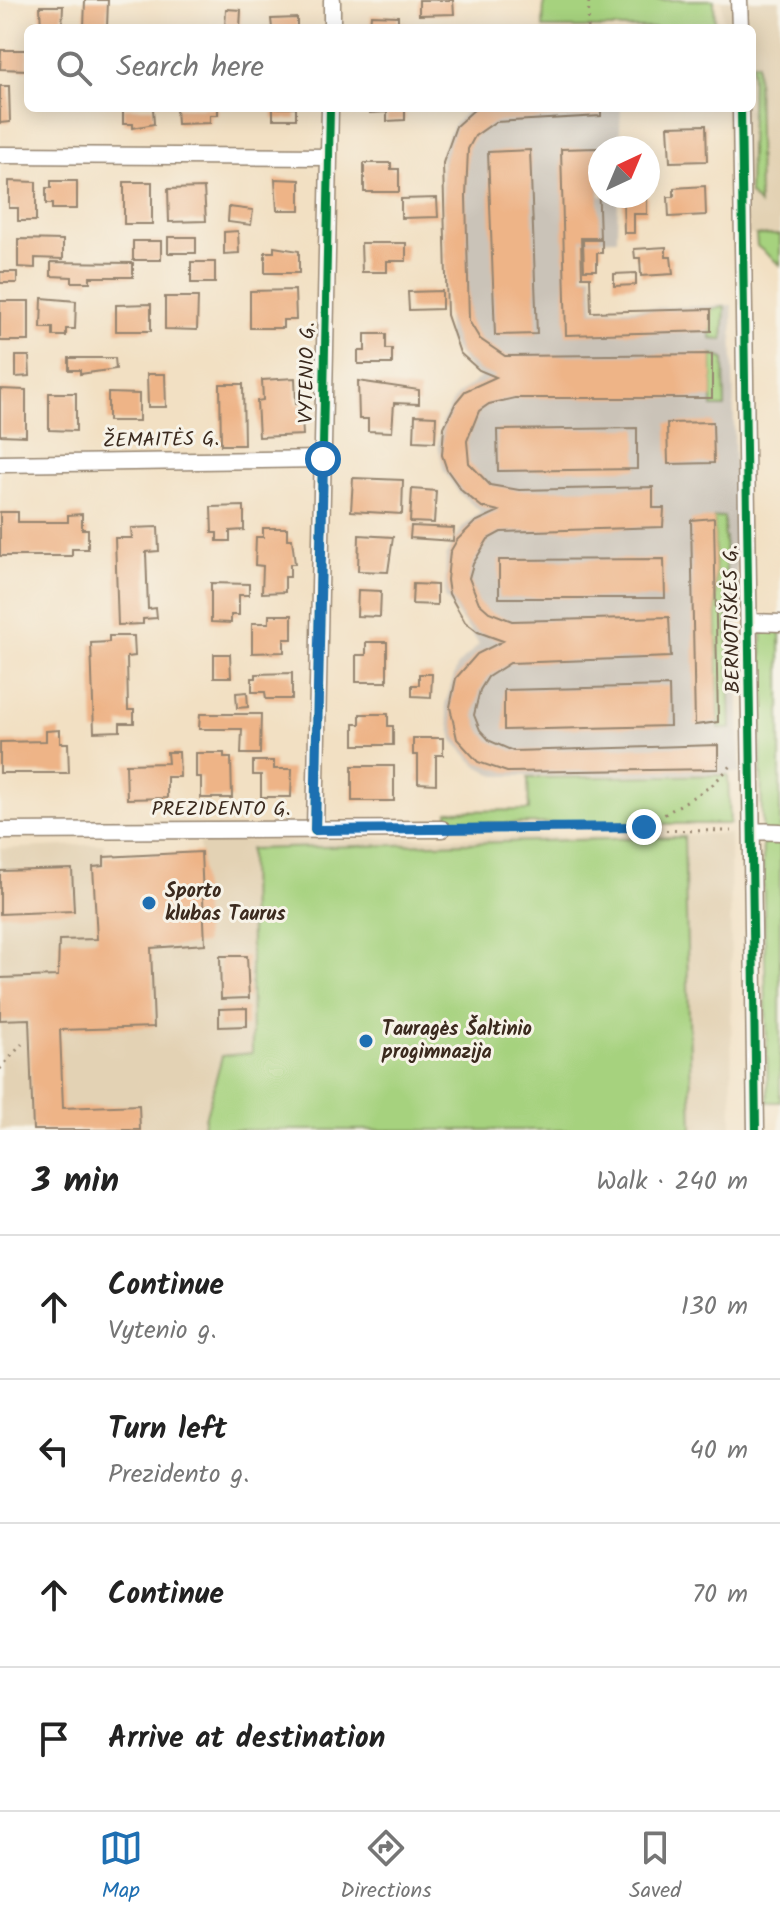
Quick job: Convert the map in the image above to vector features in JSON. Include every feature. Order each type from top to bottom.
[{"type":"street","points":[[332,0],[332,24]]},
{"type":"street","points":[[739,0],[740,24]]},
{"type":"street","name":"VYTENIO G.","points":[[315,830],[330,112]]},
{"type":"street","name":"BERNOTIŠKĖS G.","points":[[741,112],[756,1130]]},
{"type":"street","points":[[0,155],[329,157]]},
{"type":"street","name":"ŽEMAITĖS G.","points":[[0,464],[323,459]]},
{"type":"street","points":[[750,622],[780,623]]},
{"type":"street","name":"PREZIDENTO G.","points":[[0,831],[442,829]]},
{"type":"street","points":[[752,831],[780,832]]},
{"type":"path","points":[[588,24],[589,0]]},
{"type":"path","points":[[644,827],[711,786],[735,761]]},
{"type":"path","points":[[442,829],[644,827],[752,831]]},
{"type":"path","points":[[0,1069],[22,1044]]},
{"type":"shaded area","points":[[722,0],[780,0],[780,235],[730,234],[726,112],[756,112],[756,24],[723,24]]},
{"type":"shaded area","points":[[466,112],[621,112],[620,136],[588,136],[588,208],[618,208],[617,239],[582,240],[583,275],[592,275],[594,310],[732,305],[740,773],[496,776],[476,765],[453,740],[445,705],[457,666],[479,644],[445,597],[446,555],[463,527],[481,512],[459,493],[444,471],[438,445],[443,420],[456,396],[481,377],[469,369],[448,339],[441,154],[453,125]]},
{"type":"shaded area","name":"Tauragės Šaltinio progimnazija","points":[[730,834],[732,1130],[0,1130],[0,849],[104,844],[104,866],[93,868],[97,939],[59,940],[57,951],[205,944],[199,841]]},
{"type":"green space","points":[[544,0],[714,0],[715,24],[543,24]]},
{"type":"green space","points":[[757,63],[759,205],[749,193],[751,112],[756,112]]},
{"type":"green space","points":[[756,235],[780,235],[780,265],[757,246]]},
{"type":"green space","points":[[725,307],[723,340],[711,339],[711,309]]},
{"type":"green space","points":[[712,354],[724,359],[725,407],[712,407]]},
{"type":"green space","points":[[724,517],[731,728],[719,729],[714,518]]},
{"type":"green space","points":[[762,629],[780,630],[780,1102],[768,1102],[761,772]]},
{"type":"green space","points":[[728,775],[730,824],[448,823],[448,811],[529,810],[528,778]]},
{"type":"green space","name":"Tauragės Šaltinio progimnazija","points":[[684,837],[692,1130],[202,1130],[222,1056],[252,1053],[250,849]]},
{"type":"building","points":[[85,0],[108,0],[107,24],[84,24]]},
{"type":"building","points":[[419,0],[453,0],[454,14],[419,15]]},
{"type":"building","points":[[40,6],[63,6],[62,24],[41,24]]},
{"type":"building","points":[[226,9],[241,10],[240,24],[225,24]]},
{"type":"building","points":[[371,15],[398,16],[398,22],[405,23],[405,24],[370,24]]},
{"type":"building","points":[[297,18],[297,24],[272,24],[271,19]]},
{"type":"building","points":[[1,50],[24,50],[24,70],[0,69]]},
{"type":"building","points":[[0,86],[9,86],[10,122],[0,123]]},
{"type":"building","points":[[123,112],[153,112],[154,124],[133,128],[133,124],[123,124]]},
{"type":"building","points":[[176,112],[218,112],[218,115],[210,115],[210,123],[177,124]]},
{"type":"building","points":[[273,112],[296,112],[296,119],[273,119]]},
{"type":"building","points":[[387,112],[405,112],[405,120],[387,121]]},
{"type":"building","points":[[472,112],[601,112],[601,116],[495,122],[475,136],[468,149],[469,321],[480,339],[505,356],[712,354],[712,398],[515,398],[489,404],[479,411],[467,441],[469,463],[490,485],[519,490],[653,487],[653,508],[664,508],[663,527],[501,532],[488,539],[473,564],[469,578],[479,603],[489,612],[512,621],[669,617],[671,657],[510,663],[488,677],[480,690],[474,715],[480,730],[490,741],[513,751],[718,745],[718,769],[507,772],[478,762],[457,739],[450,707],[456,678],[477,654],[503,641],[478,632],[465,622],[449,594],[447,580],[450,552],[457,540],[475,522],[499,511],[482,507],[462,491],[447,470],[442,455],[444,427],[456,402],[465,391],[496,377],[479,370],[460,353],[447,315],[443,163],[456,126]]},
{"type":"building","points":[[706,125],[707,161],[670,162],[668,126]]},
{"type":"building","points":[[588,148],[588,208],[599,208],[600,238],[581,238],[582,277],[590,277],[591,312],[711,309],[711,331],[566,335],[561,149]]},
{"type":"building","points":[[530,150],[537,334],[495,335],[488,152]]},
{"type":"building","points":[[364,163],[391,163],[391,169],[399,169],[399,192],[364,192]]},
{"type":"building","points":[[275,179],[300,180],[300,210],[277,210]]},
{"type":"building","points":[[9,181],[36,182],[36,221],[18,221],[18,208],[9,208]]},
{"type":"building","points":[[51,181],[77,181],[77,209],[52,209],[52,204],[46,204],[46,188],[51,188]]},
{"type":"building","points":[[124,182],[152,182],[152,224],[124,224]]},
{"type":"building","points":[[705,186],[706,215],[669,217],[668,197],[674,197],[674,188]]},
{"type":"building","points":[[204,188],[206,221],[169,222],[168,189]]},
{"type":"building","points":[[437,198],[438,217],[401,218],[401,199]]},
{"type":"building","points":[[229,207],[253,210],[251,225],[228,222]]},
{"type":"building","points":[[623,208],[647,208],[647,214],[634,214],[634,233],[624,233]]},
{"type":"building","points":[[238,231],[239,253],[224,254],[224,232]]},
{"type":"building","points":[[168,237],[196,237],[196,253],[168,253]]},
{"type":"building","points":[[18,239],[63,240],[63,259],[35,258],[35,268],[18,267]]},
{"type":"building","points":[[583,240],[602,240],[602,253],[597,253],[597,270],[584,270]]},
{"type":"building","points":[[133,241],[161,241],[161,260],[133,260]]},
{"type":"building","points":[[361,243],[406,243],[406,261],[387,261],[387,272],[362,272]]},
{"type":"building","points":[[274,247],[299,251],[299,273],[265,273],[265,252],[274,252]]},
{"type":"building","points":[[666,247],[666,257],[671,257],[673,274],[641,276],[640,258],[635,258],[634,249]]},
{"type":"building","points":[[51,262],[133,263],[133,277],[90,277],[90,282],[72,282],[72,277],[51,276]]},
{"type":"building","points":[[191,262],[215,262],[215,283],[191,283]]},
{"type":"building","points":[[0,272],[17,272],[17,283],[0,283]]},
{"type":"building","points":[[636,273],[636,285],[614,286],[614,274]]},
{"type":"building","points":[[295,290],[296,320],[283,320],[283,328],[250,328],[250,291]]},
{"type":"building","points":[[442,291],[442,309],[409,310],[408,292]]},
{"type":"building","points":[[165,297],[198,297],[197,330],[165,329]]},
{"type":"building","points":[[42,298],[76,301],[75,329],[66,329],[66,336],[53,336],[53,328],[41,328]]},
{"type":"building","points":[[0,301],[29,301],[29,341],[0,341]]},
{"type":"building","points":[[151,304],[151,331],[116,331],[116,305]]},
{"type":"building","points":[[365,334],[386,334],[386,349],[392,349],[392,364],[358,364],[358,351],[365,351]]},
{"type":"building","points":[[16,356],[29,356],[30,376],[16,377]]},
{"type":"building","points":[[69,358],[115,358],[116,369],[80,374],[80,370],[69,370]]},
{"type":"building","points":[[147,374],[165,374],[166,407],[148,407]]},
{"type":"building","points":[[295,378],[296,404],[301,404],[303,435],[259,437],[257,401],[263,400],[262,380]]},
{"type":"building","points":[[358,381],[419,390],[419,404],[394,403],[392,432],[368,431],[368,419],[359,419]]},
{"type":"building","points":[[220,384],[243,384],[244,445],[221,445]]},
{"type":"building","points":[[0,389],[26,390],[26,436],[0,435]]},
{"type":"building","points":[[49,393],[76,393],[76,431],[49,430]]},
{"type":"building","points":[[108,393],[139,394],[139,421],[108,421]]},
{"type":"building","points":[[415,415],[436,416],[435,442],[414,441]]},
{"type":"building","points":[[713,422],[714,463],[668,464],[667,423]]},
{"type":"building","points":[[637,428],[637,469],[498,471],[497,430]]},
{"type":"building","points":[[353,478],[403,480],[402,514],[351,511]]},
{"type":"building","points":[[412,489],[436,491],[434,523],[410,522]]},
{"type":"building","points":[[244,506],[244,530],[230,531],[230,541],[217,541],[217,533],[212,533],[211,507]]},
{"type":"building","points":[[0,512],[18,512],[18,522],[68,522],[68,515],[82,514],[82,529],[88,529],[88,549],[72,549],[72,556],[0,556]]},
{"type":"building","points":[[714,518],[718,722],[695,725],[691,520]]},
{"type":"building","points":[[411,526],[454,528],[453,541],[410,538]]},
{"type":"building","points":[[158,527],[159,551],[146,552],[148,609],[156,608],[157,618],[143,619],[143,624],[118,625],[115,538],[132,538],[131,528]]},
{"type":"building","points":[[263,528],[287,528],[287,539],[292,539],[295,564],[290,564],[290,577],[285,577],[285,592],[262,593],[263,566],[255,565],[256,537],[263,537]]},
{"type":"building","points":[[359,535],[393,537],[388,572],[358,571]]},
{"type":"building","points":[[664,559],[665,598],[499,598],[499,560]]},
{"type":"building","points":[[211,583],[249,584],[249,595],[239,595],[239,615],[231,615],[231,623],[211,622]]},
{"type":"building","points":[[413,584],[437,585],[437,605],[412,604]]},
{"type":"building","points":[[358,590],[381,591],[380,617],[357,616]]},
{"type":"building","points":[[269,615],[292,615],[292,639],[284,639],[284,652],[252,653],[252,623],[269,623]]},
{"type":"building","points":[[109,636],[134,636],[135,656],[127,657],[128,710],[134,710],[134,723],[120,723],[120,731],[94,732],[91,643],[109,642]]},
{"type":"building","points":[[366,642],[387,642],[387,682],[356,682],[356,655],[366,655]]},
{"type":"building","points":[[214,654],[230,654],[231,677],[214,677]]},
{"type":"building","points":[[292,673],[292,699],[266,699],[265,692],[252,692],[252,678],[256,678],[256,674]]},
{"type":"building","points":[[419,674],[432,674],[431,697],[412,696],[412,685],[419,685]]},
{"type":"building","points":[[669,686],[670,726],[504,730],[504,690]]},
{"type":"building","points":[[247,692],[248,707],[237,708],[236,693]]},
{"type":"building","points":[[200,714],[261,714],[260,754],[241,754],[242,729],[199,729]]},
{"type":"building","points":[[360,714],[388,714],[388,726],[393,726],[393,745],[354,745],[354,724],[360,724]]},
{"type":"building","points":[[60,730],[60,743],[68,743],[69,773],[0,773],[0,742],[46,741],[46,731]]},
{"type":"building","points":[[413,738],[443,738],[443,755],[436,755],[436,784],[418,783],[418,755],[413,755]]},
{"type":"building","points":[[167,752],[179,752],[180,777],[167,777],[167,798],[127,799],[126,764],[168,763]]},
{"type":"building","points":[[196,753],[224,753],[224,758],[231,758],[232,798],[201,798],[201,777],[196,777]]},
{"type":"building","points":[[253,761],[274,761],[274,769],[292,769],[291,797],[261,797],[261,775],[253,775]]},
{"type":"building","points":[[352,766],[394,766],[394,801],[352,801]]},
{"type":"building","points":[[201,852],[205,944],[151,948],[154,1027],[60,1030],[63,1108],[139,1105],[140,1130],[33,1130],[29,1019],[0,1020],[0,978],[58,976],[59,940],[97,939],[93,867],[104,866],[104,857]]},
{"type":"building","points":[[72,869],[74,911],[0,914],[0,871]]},
{"type":"building","points":[[220,956],[247,956],[249,998],[221,999]]},
{"type":"building","points":[[247,1008],[247,1026],[219,1027],[219,1009]]},
{"type":"cycle path","points":[[315,830],[330,112]]},
{"type":"cycle path","points":[[741,112],[756,1130]]},
{"type":"place","name":"Sporto klubas Taurus","points":[[149,903]]},
{"type":"place","name":"Tauragės Šaltinio progimnazija","points":[[366,1041]]},
{"type":"route","points":[[323,459],[315,830],[644,827]]}]
